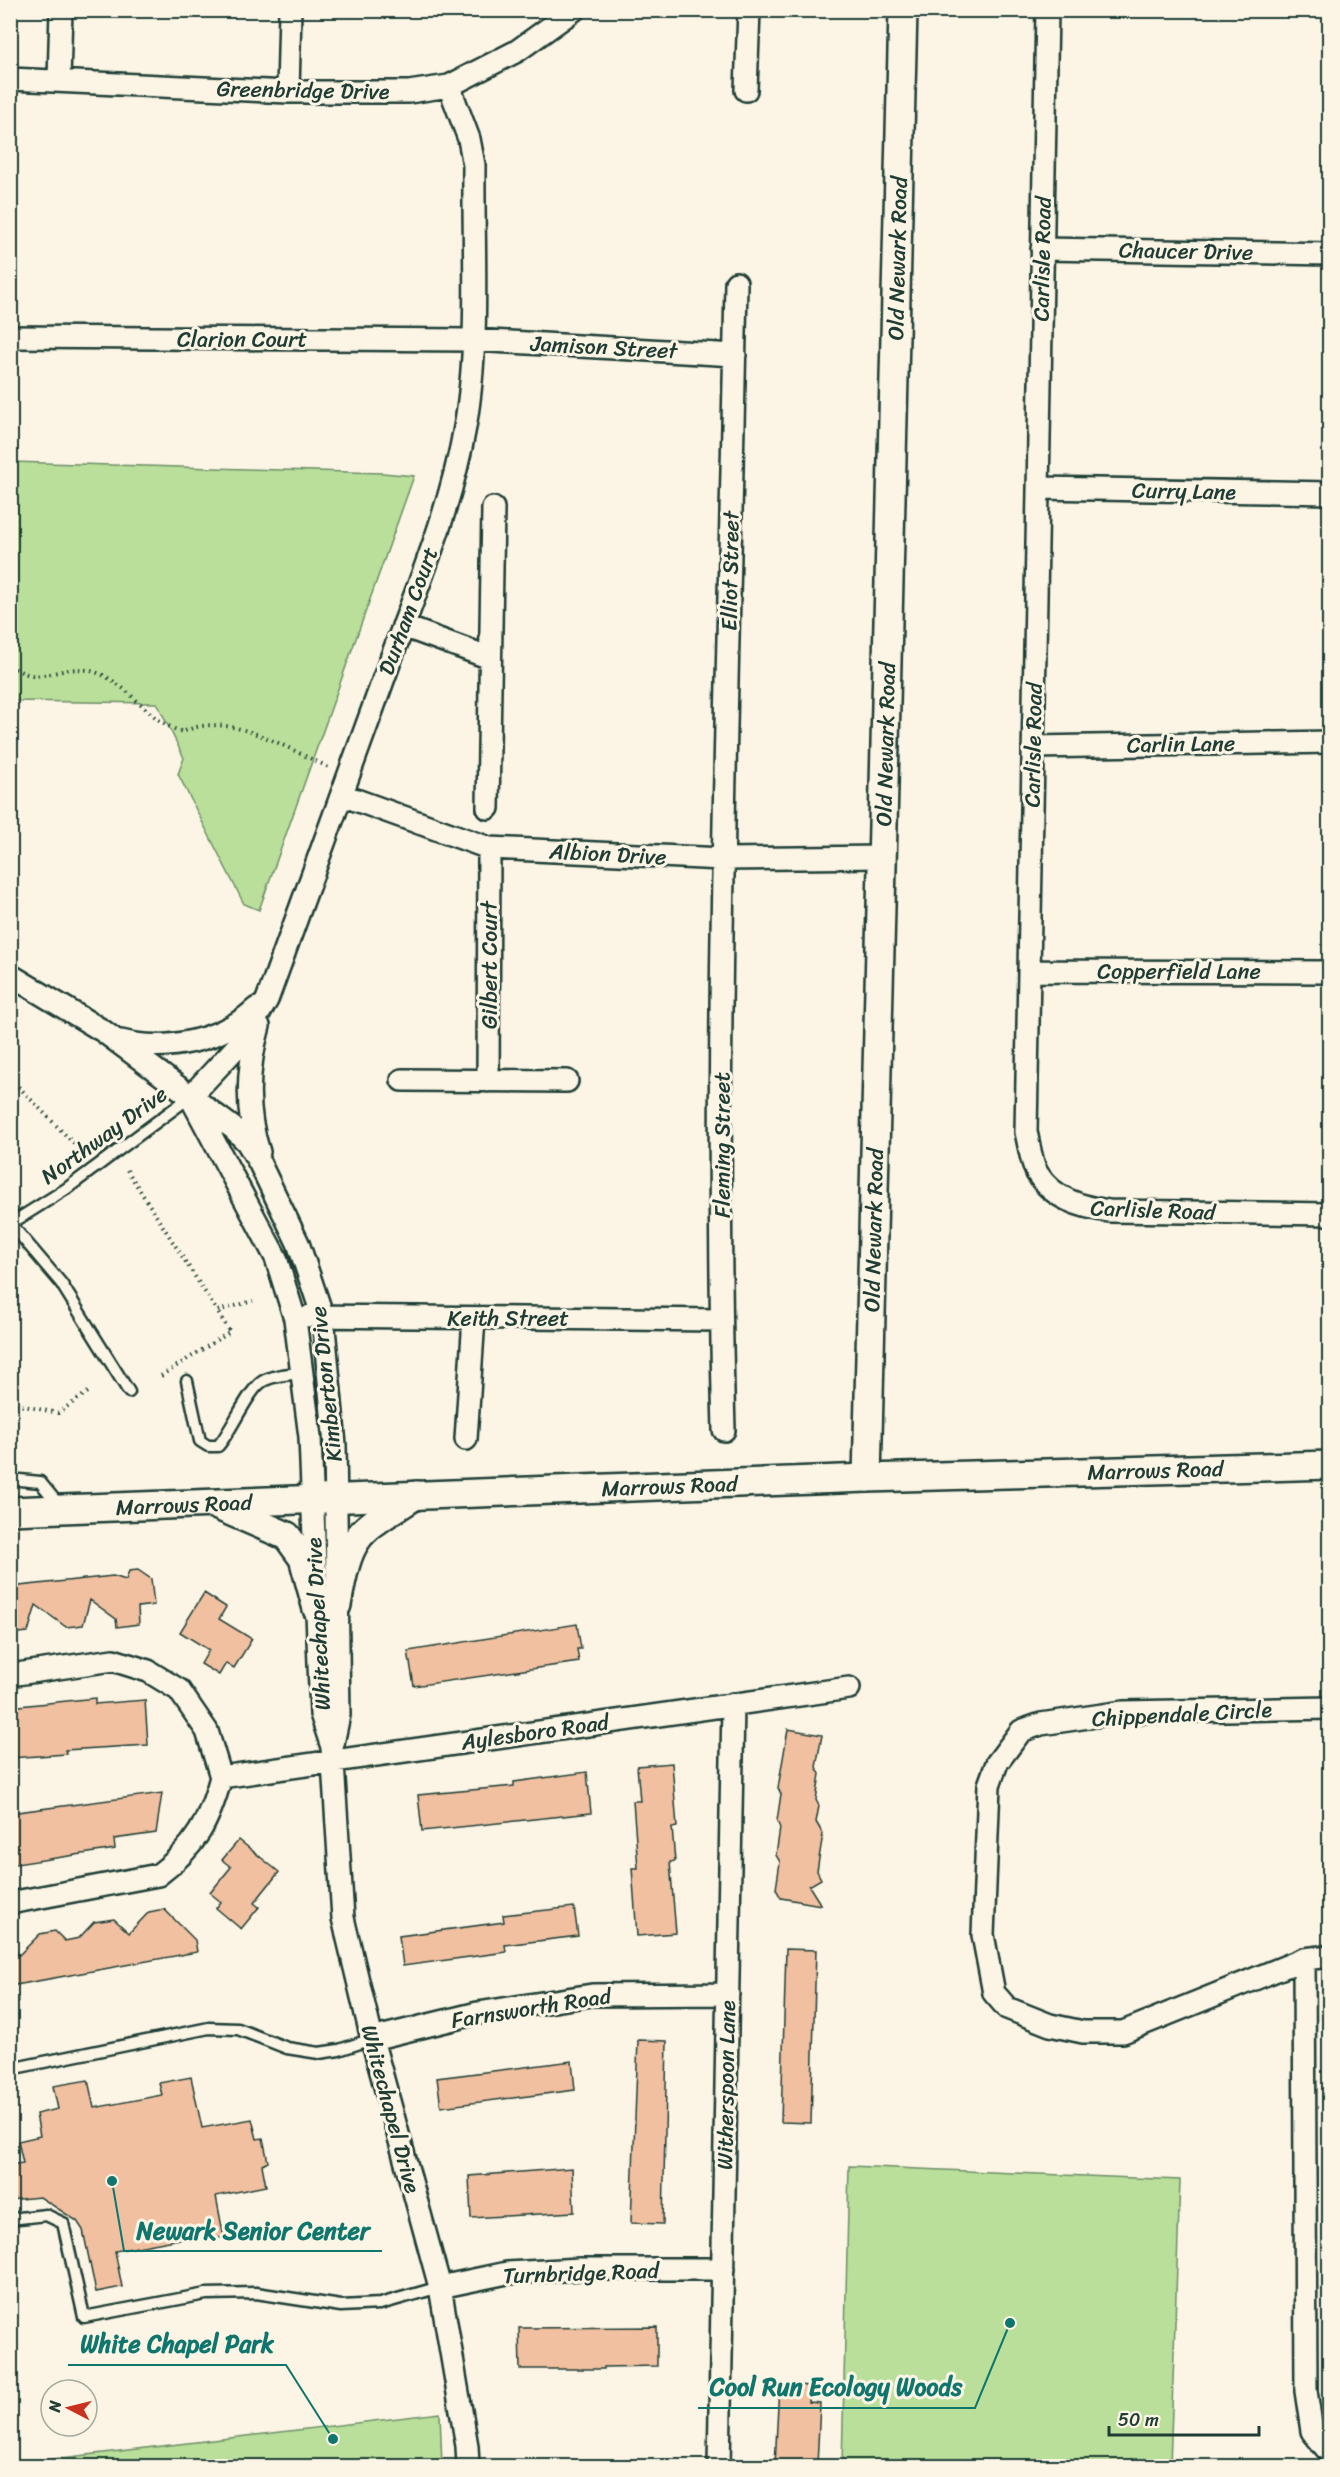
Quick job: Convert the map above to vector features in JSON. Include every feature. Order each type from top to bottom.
[{"type":"street","points":[[59,80],[61,10]]},
{"type":"street","points":[[288,92],[291,10]]},
{"type":"street","name":"Greenbridge Drive","points":[[10,79],[288,92],[410,92],[449,86],[517,51],[574,10]]},
{"type":"street","points":[[746,90],[749,10]]},
{"type":"street","name":"Old Newark Road","points":[[867,1478],[903,10]]},
{"type":"street","name":"Carlisle Road","points":[[1047,10],[1026,1132],[1037,1172],[1058,1195],[1080,1207],[1109,1211],[1329,1214]]},
{"type":"street","name":"Durham Court","points":[[190,1097],[244,1039],[267,1000],[403,626],[449,496],[460,457],[466,424],[473,340],[474,165],[466,131],[449,86]]},
{"type":"street","name":"Chaucer Drive","points":[[1042,249],[1329,254]]},
{"type":"street","name":"Elliot Street","points":[[723,860],[736,283]]},
{"type":"street","name":"Clarion Court","points":[[10,337],[473,340]]},
{"type":"street","name":"Jamison Street","points":[[473,340],[735,354]]},
{"type":"street","name":"Curry Lane","points":[[1038,488],[1329,493]]},
{"type":"street","points":[[488,808],[493,508]]},
{"type":"street","points":[[403,626],[490,658]]},
{"type":"street","name":"Carlin Lane","points":[[1033,747],[1329,742]]},
{"type":"street","name":"Albion Drive","points":[[345,785],[489,848],[723,860],[883,857]]},
{"type":"street","name":"Gilbert Court","points":[[488,1081],[489,848]]},
{"type":"street","name":"Fleming Street","points":[[723,860],[721,1320],[724,1431]]},
{"type":"street","name":"Copperfield Lane","points":[[1029,971],[1329,972]]},
{"type":"street","name":"Kimberton Drive","points":[[10,975],[114,1039],[233,1128],[247,1142],[298,1243],[323,1317],[335,1445],[324,1498]]},
{"type":"street","points":[[114,1039],[141,1046],[162,1045],[209,1036],[231,1029],[267,1000]]},
{"type":"street","points":[[267,1000],[253,1045],[248,1108],[268,1181]]},
{"type":"street","points":[[402,1080],[567,1082]]},
{"type":"street","name":"Kimberton Drive","points":[[190,1097],[276,1258],[295,1319],[324,1498]]},
{"type":"street","name":"Keith Street","points":[[295,1319],[323,1317],[721,1320]]},
{"type":"street","points":[[466,1439],[474,1318]]},
{"type":"street","name":"Marrows Road","points":[[10,1511],[867,1478],[1329,1465]]},
{"type":"street","points":[[327,1607],[354,1541],[365,1528],[416,1495]]},
{"type":"street","name":"Whitechapel Drive","points":[[324,1498],[327,1607],[321,1714],[332,1755],[343,1918],[372,2039],[440,2287],[467,2446],[468,2466]]},
{"type":"street","points":[[209,1503],[287,1536],[303,1558],[327,1607]]},
{"type":"street","points":[[10,1675],[113,1660],[148,1671],[179,1690],[207,1731],[221,1777],[213,1808],[194,1843],[177,1861],[158,1875],[10,1903]]},
{"type":"street","name":"Aylesboro Road","points":[[221,1777],[332,1755],[849,1688]]},
{"type":"street","name":"Witherspoon Lane","points":[[719,2466],[733,1704]]},
{"type":"street","name":"Chippendale Circle","points":[[1329,1708],[1123,1712],[1041,1724],[1021,1731],[997,1763],[988,1785],[983,1935],[994,1993],[1007,2008],[1061,2028],[1083,2032],[1123,2032],[1304,1959],[1329,1956]]},
{"type":"street","points":[[1304,1959],[1306,2391],[1312,2431],[1329,2453]]},
{"type":"street","name":"Farnsworth Road","points":[[372,2039],[478,2013],[591,1995],[728,1994]]},
{"type":"street","name":"Turnbridge Road","points":[[440,2287],[507,2273],[580,2270],[723,2270]]},
{"type":"lane","name":"Northway Drive","points":[[11,1224],[66,1189],[190,1097]]},
{"type":"lane","points":[[11,1224],[61,1283],[129,1392]]},
{"type":"lane","points":[[187,1381],[200,1441],[208,1446],[218,1446],[229,1434],[254,1389],[263,1380],[303,1373]]},
{"type":"lane","points":[[10,1479],[40,1482],[63,1509]]},
{"type":"lane","points":[[10,2069],[209,2028],[238,2029],[287,2048],[319,2053],[339,2050],[372,2039]]},
{"type":"lane","points":[[10,2219],[46,2214],[63,2223],[84,2317],[206,2294],[256,2293],[341,2306],[380,2304],[440,2287]]},
{"type":"path","points":[[10,665],[21,673],[42,677],[86,669],[105,677],[130,694],[158,719],[174,729],[183,732],[194,727],[216,724],[237,726],[345,785]]},
{"type":"path","points":[[10,1078],[86,1155]]},
{"type":"path","points":[[127,1170],[230,1332],[160,1376]]},
{"type":"path","points":[[217,1311],[253,1301]]},
{"type":"path","points":[[10,1403],[58,1413],[91,1390]]},
{"type":"green space","points":[[11,462],[383,473],[414,476],[259,910],[244,904],[178,774],[184,758],[157,703],[11,701]]},
{"type":"green space","points":[[849,2166],[1180,2180],[1170,2466],[842,2466]]},
{"type":"green space","points":[[440,2413],[442,2466],[11,2466],[11,2464]]},
{"type":"building","points":[[138,1570],[151,1579],[154,1605],[138,1607],[139,1624],[117,1627],[116,1619],[90,1600],[83,1625],[66,1627],[36,1605],[28,1632],[10,1634],[10,1587],[113,1576],[126,1580],[129,1571]]},
{"type":"building","points":[[204,1593],[226,1607],[219,1619],[252,1639],[234,1668],[226,1663],[219,1675],[201,1664],[209,1650],[180,1632]]},
{"type":"building","points":[[577,1624],[581,1649],[577,1649],[579,1662],[414,1686],[408,1651]]},
{"type":"building","points":[[95,1698],[95,1704],[145,1700],[148,1745],[65,1750],[66,1754],[10,1758],[10,1707]]},
{"type":"building","points":[[788,1729],[822,1735],[816,1767],[820,1774],[816,1800],[819,1806],[816,1822],[823,1834],[817,1871],[821,1879],[809,1886],[821,1905],[781,1898],[776,1889],[780,1862],[776,1855],[780,1828],[777,1821],[781,1794],[778,1788]]},
{"type":"building","points":[[672,1763],[677,1827],[672,1828],[675,1861],[670,1862],[676,1933],[637,1936],[632,1868],[638,1868],[633,1801],[640,1801],[637,1766]]},
{"type":"building","points":[[587,1772],[591,1813],[422,1831],[418,1795],[514,1786],[514,1782]]},
{"type":"building","points":[[162,1793],[156,1833],[114,1839],[115,1849],[10,1865],[10,1813]]},
{"type":"building","points":[[239,1840],[279,1872],[254,1903],[259,1907],[241,1929],[216,1908],[221,1902],[210,1893],[231,1867],[222,1860]]},
{"type":"building","points":[[574,1907],[578,1936],[505,1945],[506,1952],[403,1966],[399,1936],[504,1922],[503,1915]]},
{"type":"building","points":[[164,1909],[195,1940],[197,1952],[10,1986],[10,1947],[19,1955],[40,1934],[55,1931],[65,1941],[79,1938],[94,1922],[114,1919],[129,1933],[149,1912]]},
{"type":"building","points":[[786,1949],[816,1950],[811,2123],[781,2122]]},
{"type":"building","points":[[638,2040],[667,2041],[663,2224],[631,2223]]},
{"type":"building","points":[[572,2061],[575,2090],[441,2107],[437,2078]]},
{"type":"building","points":[[191,2077],[202,2128],[252,2119],[257,2139],[263,2138],[268,2162],[262,2165],[266,2186],[216,2196],[224,2238],[191,2237],[115,2251],[122,2287],[96,2292],[83,2230],[77,2221],[40,2197],[10,2200],[10,2165],[23,2163],[18,2141],[40,2136],[36,2114],[58,2109],[53,2086],[88,2080],[94,2108],[162,2095],[159,2083]]},
{"type":"building","points":[[572,2168],[574,2212],[471,2218],[469,2176]]},
{"type":"building","points":[[657,2327],[657,2366],[604,2367],[604,2369],[520,2369],[519,2328]]},
{"type":"building","points":[[779,2384],[810,2386],[809,2402],[820,2403],[817,2466],[775,2466]]},
{"type":"place","name":"Newark Senior Center","points":[[112,2181]]},
{"type":"place","name":"Cool Run Ecology Woods","points":[[1010,2323]]},
{"type":"place","name":"White Chapel Park","points":[[333,2439]]}]
